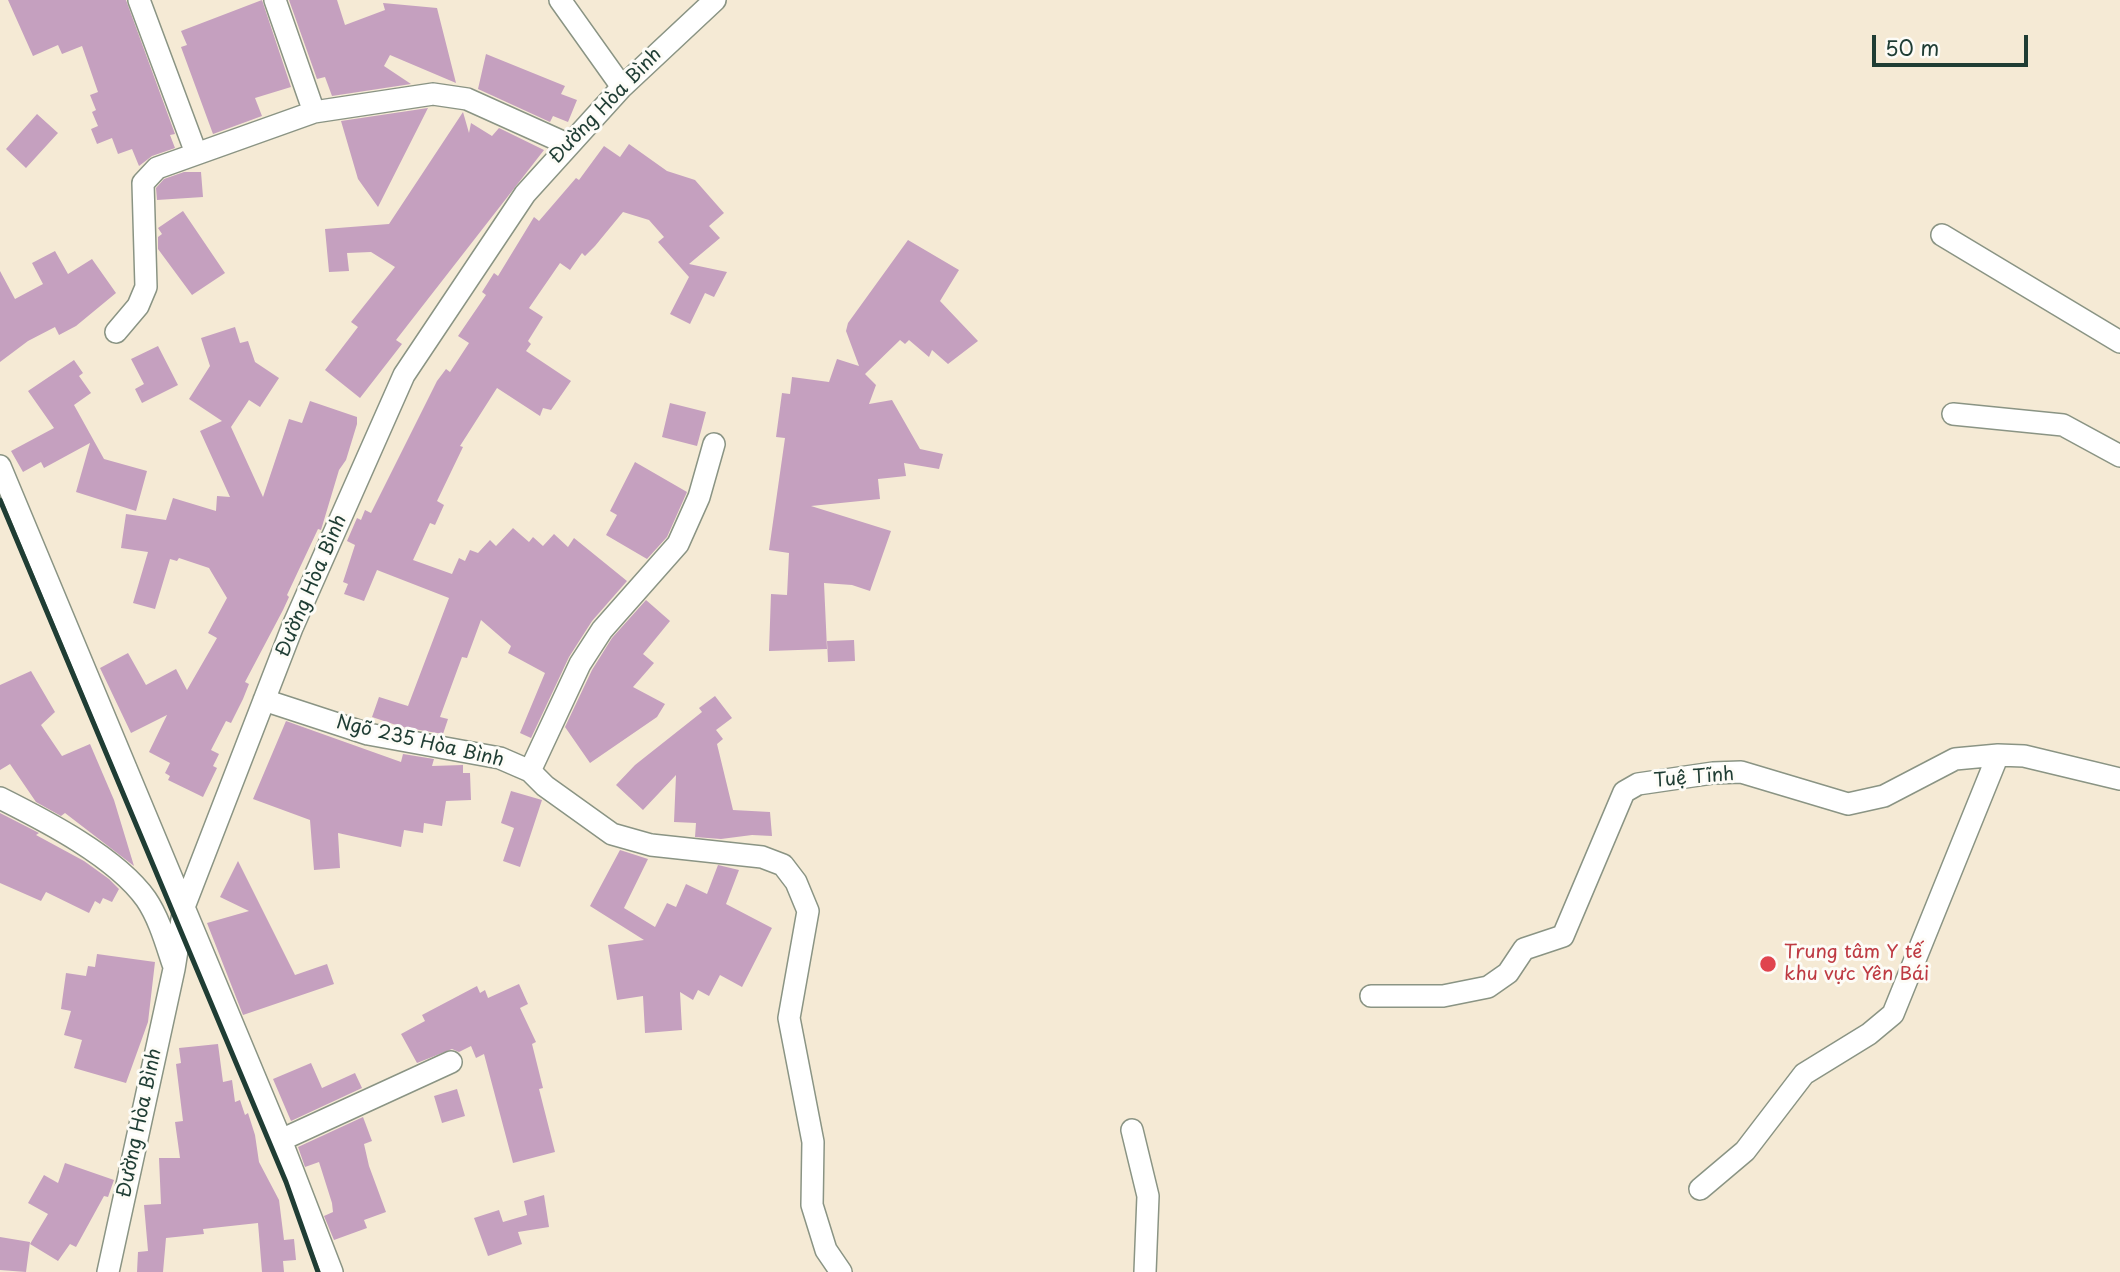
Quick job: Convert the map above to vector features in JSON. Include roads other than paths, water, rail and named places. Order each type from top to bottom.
[{"type":"street","points":[[139,0],[196,153]]},
{"type":"street","points":[[275,0],[314,112]]},
{"type":"street","points":[[560,0],[622,87]]},
{"type":"street","name":"Đường Hòa Bình","points":[[108,1272],[174,968],[184,906],[264,700],[404,375],[525,194],[567,144],[622,87],[715,0]]},
{"type":"street","points":[[116,332],[138,306],[146,287],[143,183],[157,168],[314,112],[433,94],[467,99],[567,144]]},
{"type":"street","points":[[1942,234],[2120,342]]},
{"type":"street","points":[[1953,414],[2063,425],[2120,456]]},
{"type":"street","points":[[530,771],[580,664],[602,630],[678,544],[699,497],[714,444]]},
{"type":"street","points":[[0,466],[281,1140],[332,1272]]},
{"type":"street","name":"Ngõ 235 Hòa Bình","points":[[264,700],[368,734],[500,758],[530,771],[545,786],[612,834],[651,845],[762,857],[783,865],[796,882],[808,911],[789,1018],[813,1142],[812,1206],[827,1250],[841,1272]]},
{"type":"street","points":[[1700,1189],[1745,1151],[1804,1074],[1869,1034],[1893,1014],[1998,755]]},
{"type":"street","name":"Tuệ Tĩnh","points":[[1371,996],[1443,996],[1488,987],[1502,979],[1524,949],[1563,936],[1624,792],[1638,784],[1713,773],[1741,772],[1848,804],[1884,796],[1955,759],[1998,755],[2024,756],[2120,779]]},
{"type":"street","points":[[0,798],[103,860],[134,885],[148,901],[174,968]]},
{"type":"street","points":[[281,1140],[451,1062]]},
{"type":"street","points":[[1132,1130],[1149,1196],[1145,1272]]},
{"type":"railway","points":[[0,500],[286,1182],[318,1272]]},
{"type":"place","name":"Trung tâm Y tế khu vực Yên Bái","points":[[1768,964]]}]
